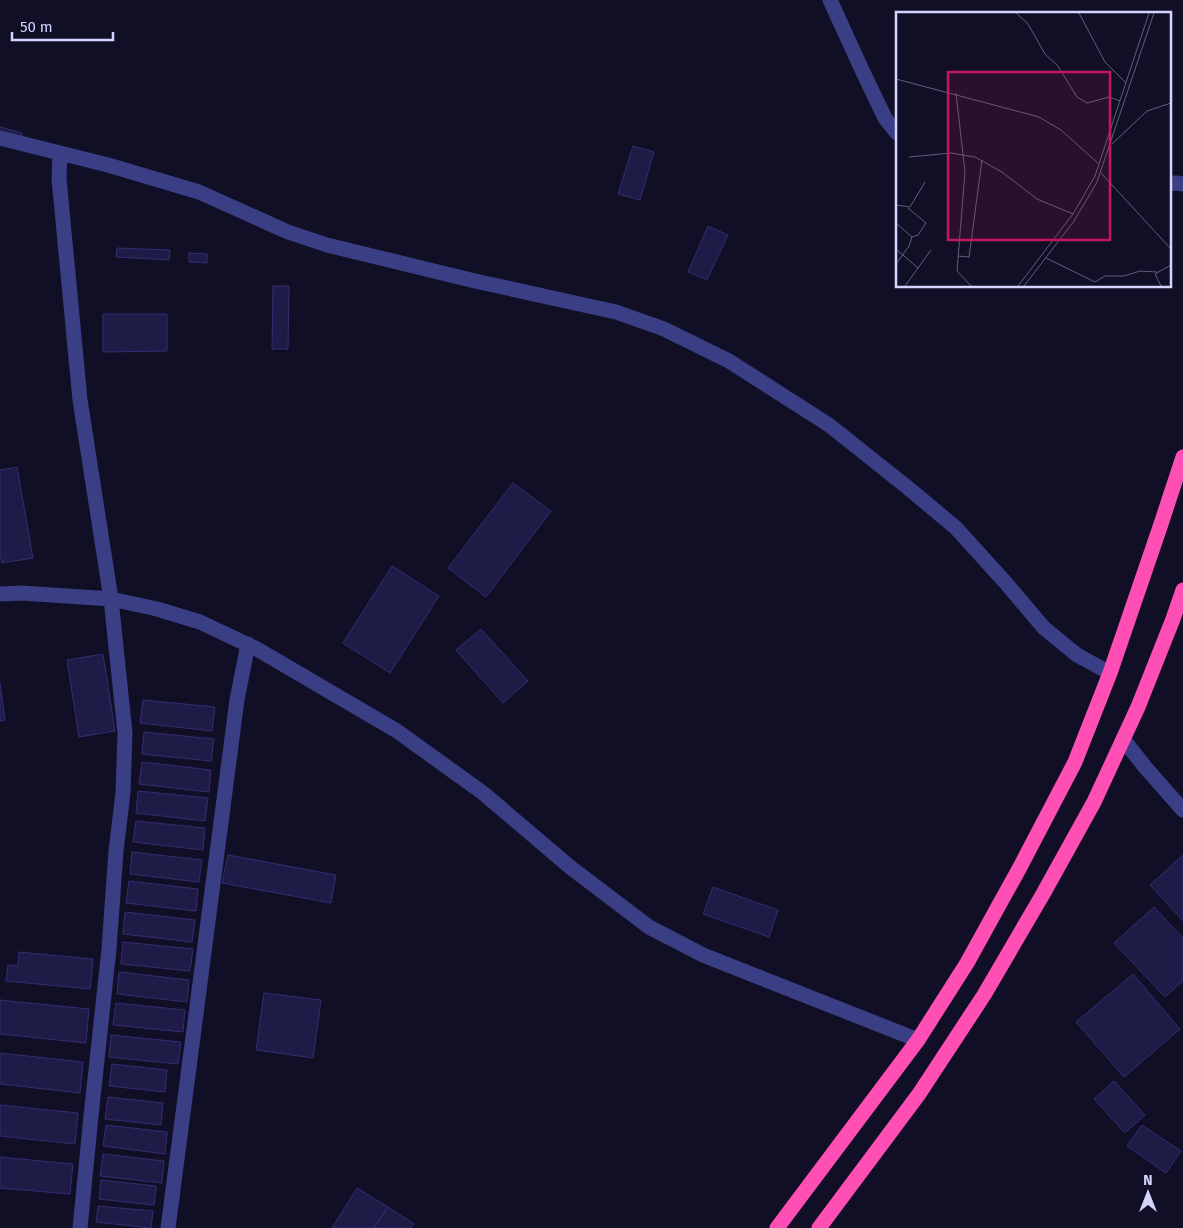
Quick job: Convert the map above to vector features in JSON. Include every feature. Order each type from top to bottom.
[{"type":"highway","points":[[776,1228],[918,1040],[967,962],[1019,869],[1075,762],[1110,673],[1183,457]]},
{"type":"highway","points":[[819,1228],[919,1094],[984,995],[1094,802],[1170,628],[1183,590]]},
{"type":"street","points":[[830,0],[886,118],[896,132]]},
{"type":"street","points":[[0,138],[108,165],[199,192],[288,232],[327,245],[475,281],[616,312],[664,329],[729,361],[829,425],[956,528],[1044,628],[1077,655],[1110,673]]},
{"type":"street","points":[[60,153],[59,179],[80,400],[111,599],[125,733],[123,793],[116,851],[109,949],[80,1228]]},
{"type":"street","points":[[1170,184],[1183,184]]},
{"type":"street","points":[[0,594],[22,592],[111,599],[157,609],[200,622],[248,644],[397,730],[483,793],[570,867],[649,927],[703,955],[918,1040]]},
{"type":"street","points":[[168,1228],[237,700],[248,644]]},
{"type":"street","points":[[1123,739],[1183,810]]},
{"type":"building","points":[[0,127],[22,133],[21,138],[0,133]]},
{"type":"building","points":[[633,146],[654,152],[640,200],[618,194]]},
{"type":"building","points":[[708,226],[728,235],[707,280],[688,272]]},
{"type":"building","points":[[117,248],[170,250],[169,260],[116,257]]},
{"type":"building","points":[[189,253],[207,254],[207,263],[189,262]]},
{"type":"building","points":[[273,286],[289,286],[288,349],[272,349]]},
{"type":"building","points":[[103,314],[167,314],[167,351],[103,352]]},
{"type":"building","points":[[17,467],[33,558],[2,563],[0,553],[0,470]]},
{"type":"building","points":[[513,483],[551,511],[486,597],[448,568]]},
{"type":"building","points":[[392,566],[439,596],[390,673],[343,643]]},
{"type":"building","points":[[481,629],[528,681],[503,703],[456,650]]},
{"type":"building","points":[[103,654],[115,731],[79,737],[67,660]]},
{"type":"building","points":[[0,683],[5,720],[0,721]]},
{"type":"building","points":[[143,700],[215,707],[212,731],[140,723]]},
{"type":"building","points":[[144,732],[214,739],[211,761],[142,754]]},
{"type":"building","points":[[142,762],[211,770],[209,792],[139,784]]},
{"type":"building","points":[[138,791],[208,798],[205,821],[136,813]]},
{"type":"building","points":[[136,821],[205,828],[203,850],[133,842]]},
{"type":"building","points":[[132,852],[202,860],[199,882],[130,874]]},
{"type":"building","points":[[228,855],[336,875],[331,903],[222,883]]},
{"type":"building","points":[[1183,855],[1183,921],[1150,885]]},
{"type":"building","points":[[129,881],[198,889],[196,911],[126,903]]},
{"type":"building","points":[[713,887],[778,910],[769,937],[703,914]]},
{"type":"building","points":[[1154,907],[1183,938],[1183,981],[1165,997],[1114,943]]},
{"type":"building","points":[[125,912],[195,920],[192,942],[123,934]]},
{"type":"building","points":[[123,942],[193,949],[190,971],[121,964]]},
{"type":"building","points":[[19,952],[93,959],[90,989],[6,981],[8,965],[18,966]]},
{"type":"building","points":[[119,972],[189,980],[187,1002],[117,994]]},
{"type":"building","points":[[1133,974],[1180,1029],[1124,1077],[1076,1022]]},
{"type":"building","points":[[264,993],[321,1000],[313,1058],[256,1050]]},
{"type":"building","points":[[0,1000],[89,1009],[86,1043],[0,1034]]},
{"type":"building","points":[[116,1003],[185,1010],[183,1032],[113,1025]]},
{"type":"building","points":[[111,1035],[181,1042],[178,1064],[109,1057]]},
{"type":"building","points":[[0,1053],[83,1062],[80,1093],[0,1084]]},
{"type":"building","points":[[112,1064],[167,1070],[165,1092],[109,1086]]},
{"type":"building","points":[[1114,1081],[1145,1115],[1125,1133],[1094,1099]]},
{"type":"building","points":[[108,1097],[163,1103],[161,1125],[105,1119]]},
{"type":"building","points":[[0,1105],[78,1113],[75,1144],[0,1136]]},
{"type":"building","points":[[106,1125],[167,1132],[165,1154],[103,1146]]},
{"type":"building","points":[[1142,1125],[1181,1151],[1166,1173],[1127,1146]]},
{"type":"building","points":[[103,1154],[164,1161],[162,1183],[100,1176]]},
{"type":"building","points":[[0,1157],[73,1164],[70,1194],[0,1188]]},
{"type":"building","points":[[101,1180],[156,1186],[154,1205],[99,1199]]},
{"type":"building","points":[[357,1188],[388,1207],[374,1228],[332,1228]]},
{"type":"building","points":[[98,1206],[153,1211],[151,1228],[96,1222]]},
{"type":"building","points":[[388,1207],[414,1224],[411,1228],[374,1228]]}]
